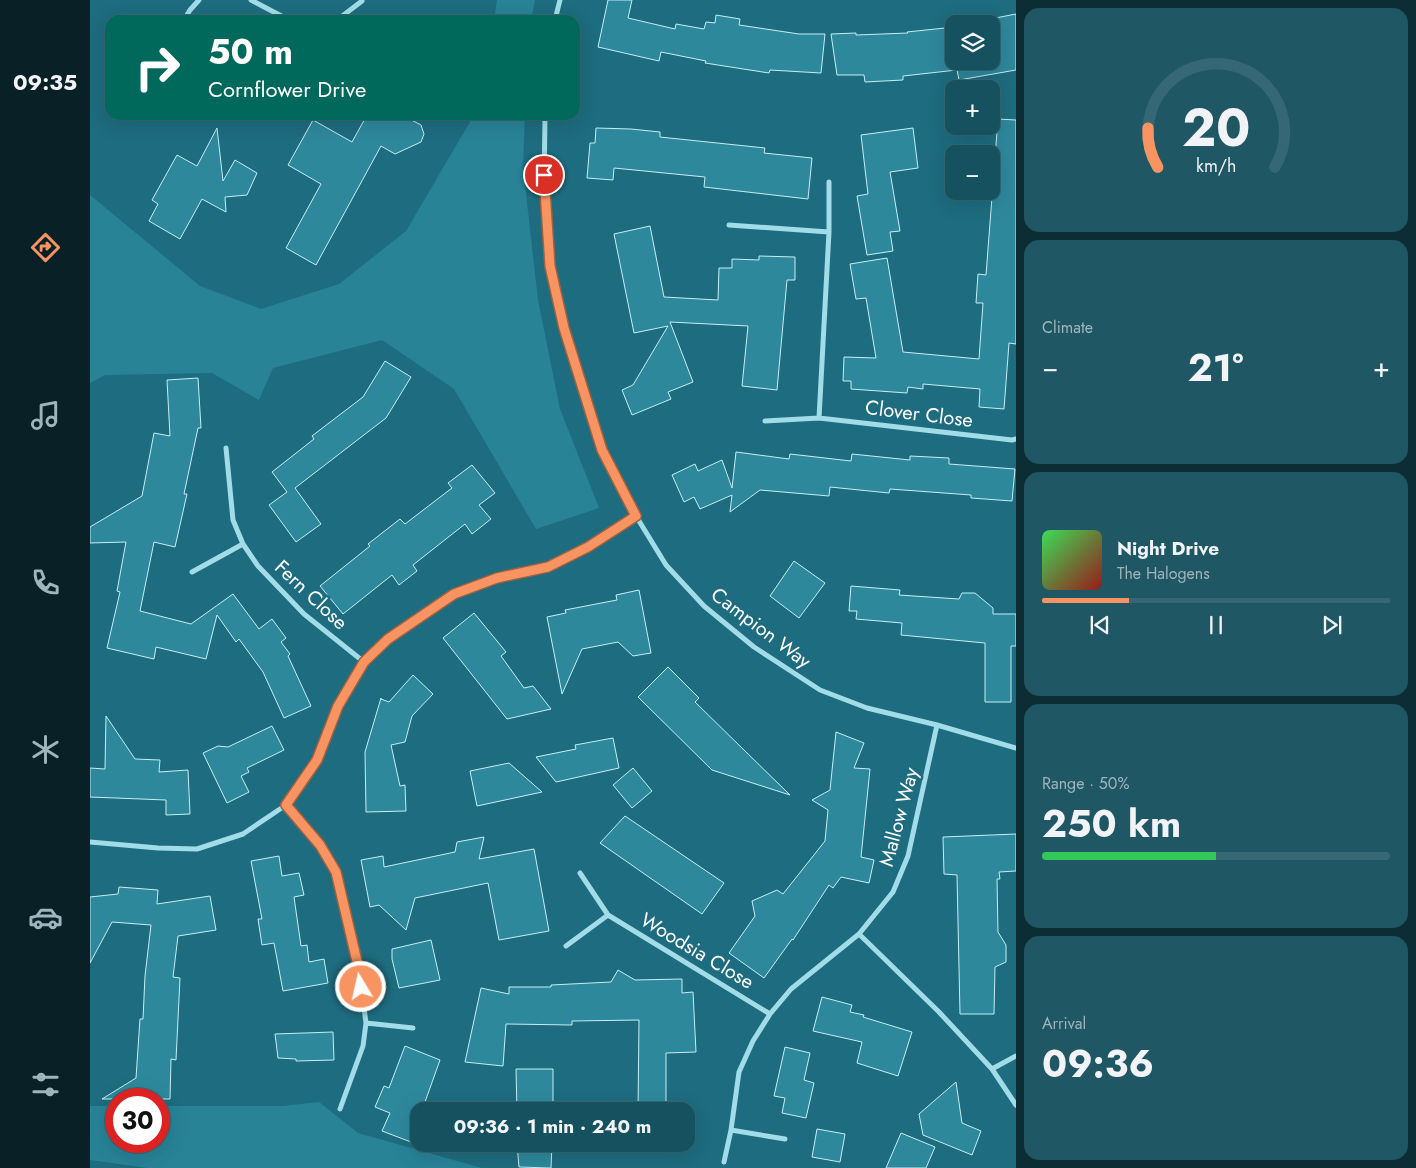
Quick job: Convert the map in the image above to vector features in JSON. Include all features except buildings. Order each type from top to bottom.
[{"type":"street","points":[[187,15],[199,0]]},
{"type":"street","points":[[251,0],[280,15]]},
{"type":"street","points":[[556,15],[560,0]]},
{"type":"street","points":[[344,15],[362,1]]},
{"type":"street","name":"Campion Way","points":[[545,120],[544,192],[550,266],[564,328],[602,450],[636,516],[666,565],[704,606],[754,647],[820,690],[867,708],[937,725],[1016,748]]},
{"type":"street","points":[[819,418],[829,232],[829,182]]},
{"type":"street","points":[[729,225],[829,232]]},
{"type":"street","name":"Clover Close","points":[[766,421],[819,418],[1016,439]]},
{"type":"street","name":"Fern Close","points":[[226,448],[233,520],[243,544],[258,566],[304,614],[364,662]]},
{"type":"street","points":[[90,842],[158,848],[197,849],[243,834],[286,805],[317,760],[338,706],[364,662],[388,639],[454,594],[497,578],[548,567],[588,547],[636,516]]},
{"type":"street","points":[[192,572],[243,544]]},
{"type":"street","name":"Mallow Way","points":[[724,1162],[731,1130],[739,1072],[753,1041],[770,1014],[791,989],[859,934],[892,892],[908,856],[937,725]]},
{"type":"street","points":[[286,805],[320,845],[336,872],[359,970],[366,1023],[363,1046],[340,1109]]},
{"type":"street","name":"Woodsia Close","points":[[580,873],[608,915],[770,1014]]},
{"type":"street","points":[[566,946],[608,915]]},
{"type":"street","points":[[859,934],[939,1012],[992,1069],[1016,1105]]},
{"type":"street","points":[[366,1023],[413,1028]]},
{"type":"street","points":[[992,1069],[1016,1056]]},
{"type":"street","points":[[731,1130],[785,1139]]},
{"type":"shaded area","points":[[497,0],[535,0],[532,15],[495,15]]},
{"type":"shaded area","points":[[471,120],[525,120],[523,167],[538,300],[560,409],[599,508],[536,529],[454,389],[382,340],[273,368],[259,400],[212,373],[105,375],[90,383],[90,195],[200,286],[261,309],[339,284],[406,231]]},
{"type":"shaded area","points":[[319,1102],[358,1133],[410,1148],[410,1152],[425,1152],[482,1168],[148,1168],[90,1160],[90,1106],[105,1106],[105,1153],[170,1153],[170,1106],[283,1106]]},
{"type":"route","points":[[361,987],[359,970],[336,872],[320,845],[286,805],[317,760],[338,706],[364,662],[388,639],[454,594],[497,578],[548,567],[588,547],[636,516],[602,450],[564,328],[550,266],[544,175]]}]
